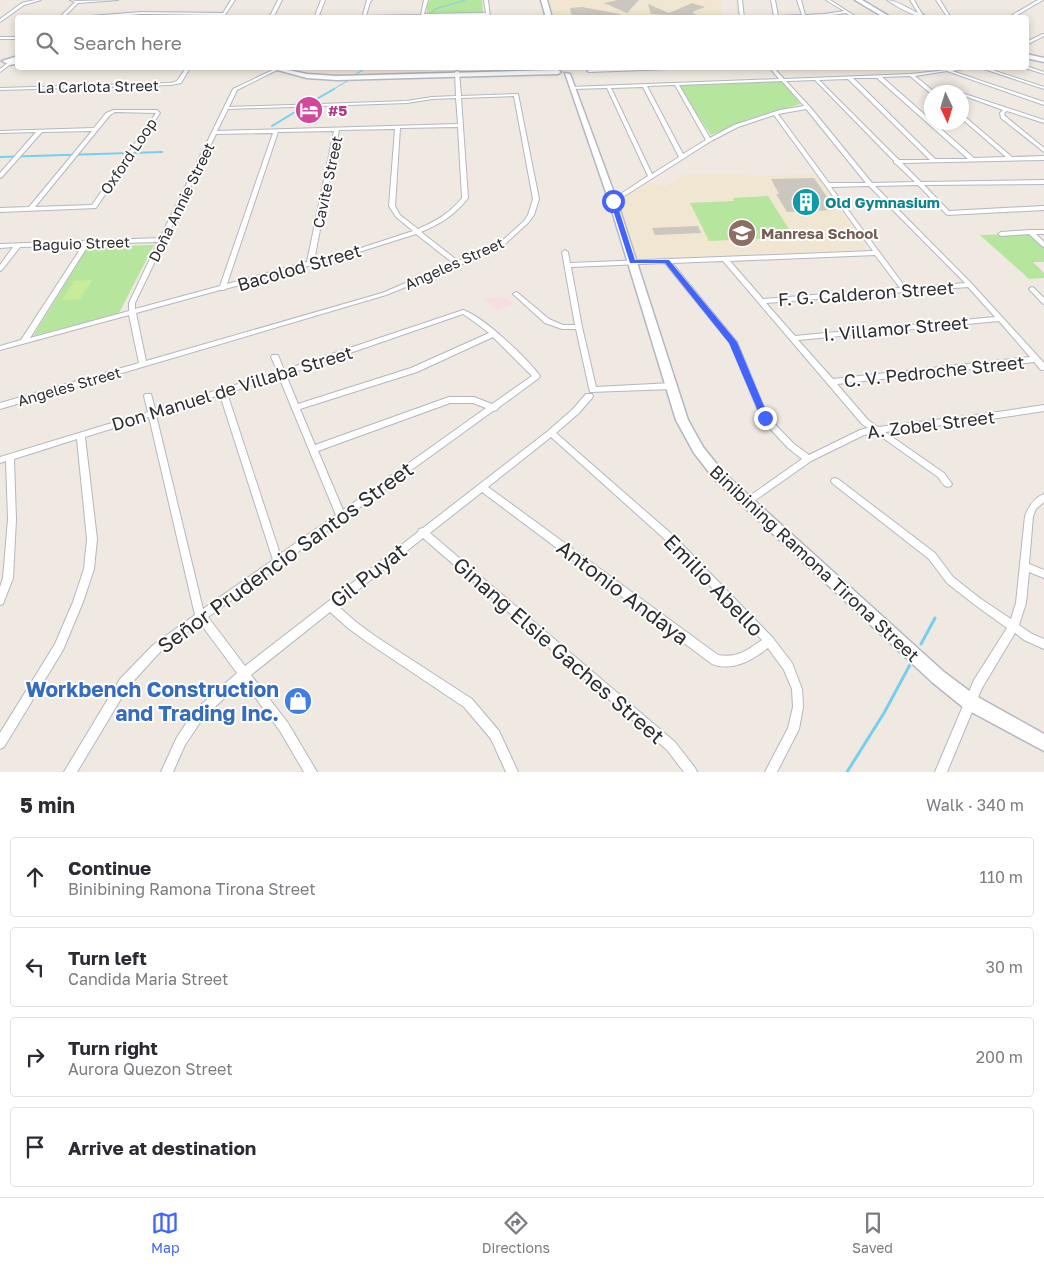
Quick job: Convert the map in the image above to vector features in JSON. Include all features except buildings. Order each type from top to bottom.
[{"type":"street","points":[[0,21],[23,4],[39,0]]},
{"type":"street","points":[[72,0],[77,2],[116,0]]},
{"type":"street","points":[[223,15],[232,0]]},
{"type":"street","points":[[272,15],[280,0]]},
{"type":"street","points":[[317,15],[323,0]]},
{"type":"street","points":[[364,15],[368,1],[370,0]]},
{"type":"street","points":[[426,0],[426,15]]},
{"type":"street","points":[[486,0],[488,15]]},
{"type":"street","points":[[740,0],[742,15]]},
{"type":"street","points":[[772,0],[776,15]]},
{"type":"street","points":[[799,0],[804,15]]},
{"type":"street","points":[[828,0],[852,15]]},
{"type":"street","points":[[858,0],[885,15]]},
{"type":"street","points":[[889,0],[921,15]]},
{"type":"street","points":[[912,0],[921,15]]},
{"type":"street","points":[[938,0],[948,15]]},
{"type":"street","points":[[1014,15],[1041,0]]},
{"type":"street","points":[[541,1],[543,15]]},
{"type":"street","points":[[541,1],[548,15]]},
{"type":"street","points":[[63,15],[77,2]]},
{"type":"street","points":[[814,15],[846,12]]},
{"type":"street","points":[[111,15],[141,13],[195,15]]},
{"type":"street","points":[[1029,42],[1044,35]]},
{"type":"street","points":[[0,38],[15,38]]},
{"type":"street","points":[[1029,57],[1044,60]]},
{"type":"street","points":[[0,71],[12,60]]},
{"type":"street","points":[[1029,68],[1044,73]]},
{"type":"street","name":"La Carlota Street","points":[[0,89],[171,84],[178,82],[187,70]]},
{"type":"street","name":"Doña Annie Street","points":[[143,364],[132,312],[132,303],[237,87],[272,70]]},
{"type":"street","points":[[282,70],[328,78],[542,70]]},
{"type":"street","points":[[299,70],[330,75],[457,74]]},
{"type":"street","name":"Binibining Ramona Tirona Street","points":[[563,70],[572,88],[613,201],[682,420],[691,440],[720,478],[912,655],[970,702],[1044,743]]},
{"type":"street","points":[[589,72],[598,70]]},
{"type":"street","points":[[774,70],[807,107],[870,185],[970,285],[1044,368]]},
{"type":"street","points":[[572,88],[911,75],[954,70]]},
{"type":"street","points":[[989,70],[1044,88]]},
{"type":"street","points":[[949,71],[1044,104]]},
{"type":"street","name":"Bacolod Street","points":[[0,348],[310,265],[417,230],[450,215],[460,207],[465,198],[457,74]]},
{"type":"street","points":[[911,75],[924,86]]},
{"type":"street","points":[[878,76],[973,160]]},
{"type":"street","points":[[848,77],[934,161]]},
{"type":"street","points":[[816,79],[948,213],[1044,208]]},
{"type":"street","points":[[676,84],[709,140]]},
{"type":"street","points":[[644,85],[682,157]]},
{"type":"street","points":[[608,86],[651,177]]},
{"type":"street","name":"Angeles Street","points":[[0,406],[384,294],[488,251],[514,235],[531,215],[536,199],[516,95],[459,97],[407,102],[226,108]]},
{"type":"street","points":[[969,96],[1044,122]]},
{"type":"street","points":[[613,201],[709,140],[742,123],[774,113],[807,107]]},
{"type":"street","points":[[1007,109],[1002,113],[1003,117],[1044,150]]},
{"type":"street","name":"Oxford Loop","points":[[0,210],[94,207],[158,111],[110,112],[95,129]]},
{"type":"street","points":[[774,113],[904,290]]},
{"type":"street","points":[[969,123],[1012,159]]},
{"type":"street","points":[[214,133],[461,125]]},
{"type":"street","points":[[398,127],[392,206],[398,216],[458,264]]},
{"type":"street","points":[[0,132],[95,129]]},
{"type":"street","points":[[31,209],[95,129]]},
{"type":"street","name":"Cavite Street","points":[[310,265],[338,129]]},
{"type":"street","points":[[0,176],[41,130]]},
{"type":"street","points":[[222,289],[276,130]]},
{"type":"street","points":[[896,162],[1044,158]]},
{"type":"street","points":[[829,186],[1044,182]]},
{"type":"street","points":[[1030,232],[1044,245]]},
{"type":"street","points":[[1000,234],[1044,232]]},
{"type":"street","name":"Baguio Street","points":[[0,246],[162,240]]},
{"type":"street","points":[[24,341],[87,243]]},
{"type":"street","points":[[0,269],[18,245]]},
{"type":"street","points":[[566,252],[579,327],[593,390],[672,386]]},
{"type":"street","points":[[568,265],[875,253]]},
{"type":"street","points":[[725,259],[865,422],[941,475],[948,484]]},
{"type":"street","points":[[666,261],[733,342],[765,418],[791,446],[808,459]]},
{"type":"street","name":"F. G. Calderon Street","points":[[762,301],[970,285]]},
{"type":"street","points":[[1032,289],[1043,300]]},
{"type":"street","points":[[516,294],[547,321],[562,328],[579,327]]},
{"type":"street","name":"Don Manuel de Villaba Street","points":[[0,460],[282,373],[462,312],[470,315],[494,334]]},
{"type":"street","name":"I. Villamor Street","points":[[793,338],[1000,318]]},
{"type":"street","points":[[296,407],[414,370],[494,334]]},
{"type":"street","name":"Señor Prudencio Santos Street","points":[[70,772],[124,683],[158,648],[536,376],[494,334]]},
{"type":"street","points":[[275,358],[341,517]]},
{"type":"street","name":"C. V. Pedroche Street","points":[[832,382],[1036,359]]},
{"type":"street","points":[[222,390],[278,561]]},
{"type":"street","points":[[148,396],[200,616],[284,727],[310,772]]},
{"type":"street","name":"Gil Puyat","points":[[167,772],[181,741],[199,714],[243,674],[422,532],[482,488],[576,411],[589,396]]},
{"type":"street","points":[[313,449],[449,400],[474,400],[494,408]]},
{"type":"street","name":"A. Zobel Street","points":[[746,502],[808,459],[854,435],[875,430],[1044,408]]},
{"type":"street","name":"Emilio Abello","points":[[551,432],[672,540],[769,640],[788,667],[797,689],[798,708],[793,729],[771,772]]},
{"type":"street","points":[[0,743],[59,647],[78,602],[89,569],[92,539],[81,435]]},
{"type":"street","points":[[0,601],[8,578],[12,519],[10,457]]},
{"type":"street","points":[[835,481],[932,556],[950,580],[1014,627],[1044,644]]},
{"type":"street","name":"Antonio Andaya","points":[[482,488],[716,660],[730,663],[742,660],[769,640]]},
{"type":"street","points":[[941,772],[978,684],[1014,627],[1021,602],[1029,516],[1033,507],[1044,497]]},
{"type":"street","name":"Ginang Elsie Gaches Street","points":[[422,532],[671,746],[691,772]]},
{"type":"street","points":[[1024,566],[1044,574]]},
{"type":"street","points":[[330,605],[371,639],[468,703],[495,735],[512,772]]},
{"type":"shaded area","points":[[548,0],[721,0],[721,15],[553,15]]},
{"type":"shaded area","name":"Manresa School","points":[[724,174],[759,176],[816,174],[867,249],[639,261],[619,202],[650,183],[664,187],[683,175]]},
{"type":"shaded area","points":[[506,297],[514,304],[496,311],[483,298]]},
{"type":"green space","points":[[430,0],[482,0],[483,13],[427,14],[427,5]]},
{"type":"green space","points":[[782,81],[800,104],[749,120],[711,135],[677,85]]},
{"type":"green space","points":[[768,196],[794,237],[709,241],[690,203],[734,201],[733,198]]},
{"type":"green space","points":[[1031,234],[1044,246],[1044,262],[1033,262],[1044,273],[1044,278],[1029,279],[980,235]]},
{"type":"green space","points":[[154,245],[119,313],[33,336],[88,247]]},
{"type":"green space","points":[[92,280],[80,299],[62,300],[74,281]]},
{"type":"waterway","points":[[429,15],[435,9],[465,0]]},
{"type":"waterway","points":[[356,74],[363,70]]},
{"type":"waterway","points":[[332,90],[349,80]]},
{"type":"waterway","points":[[308,104],[334,89]]},
{"type":"waterway","points":[[272,126],[300,109]]},
{"type":"waterway","points":[[0,157],[162,152]]},
{"type":"waterway","points":[[921,644],[935,618]]},
{"type":"waterway","points":[[847,772],[884,713],[912,661]]},
{"type":"place","name":"#5","points":[[309,110]]},
{"type":"place","name":"Old Gymnasium","points":[[806,202]]},
{"type":"place","name":"Manresa School","points":[[742,233]]},
{"type":"place","name":"Workbench Construction and Trading Inc.","points":[[298,701]]},
{"type":"route","points":[[613,201],[633,262],[666,261],[733,342],[765,418]]}]
